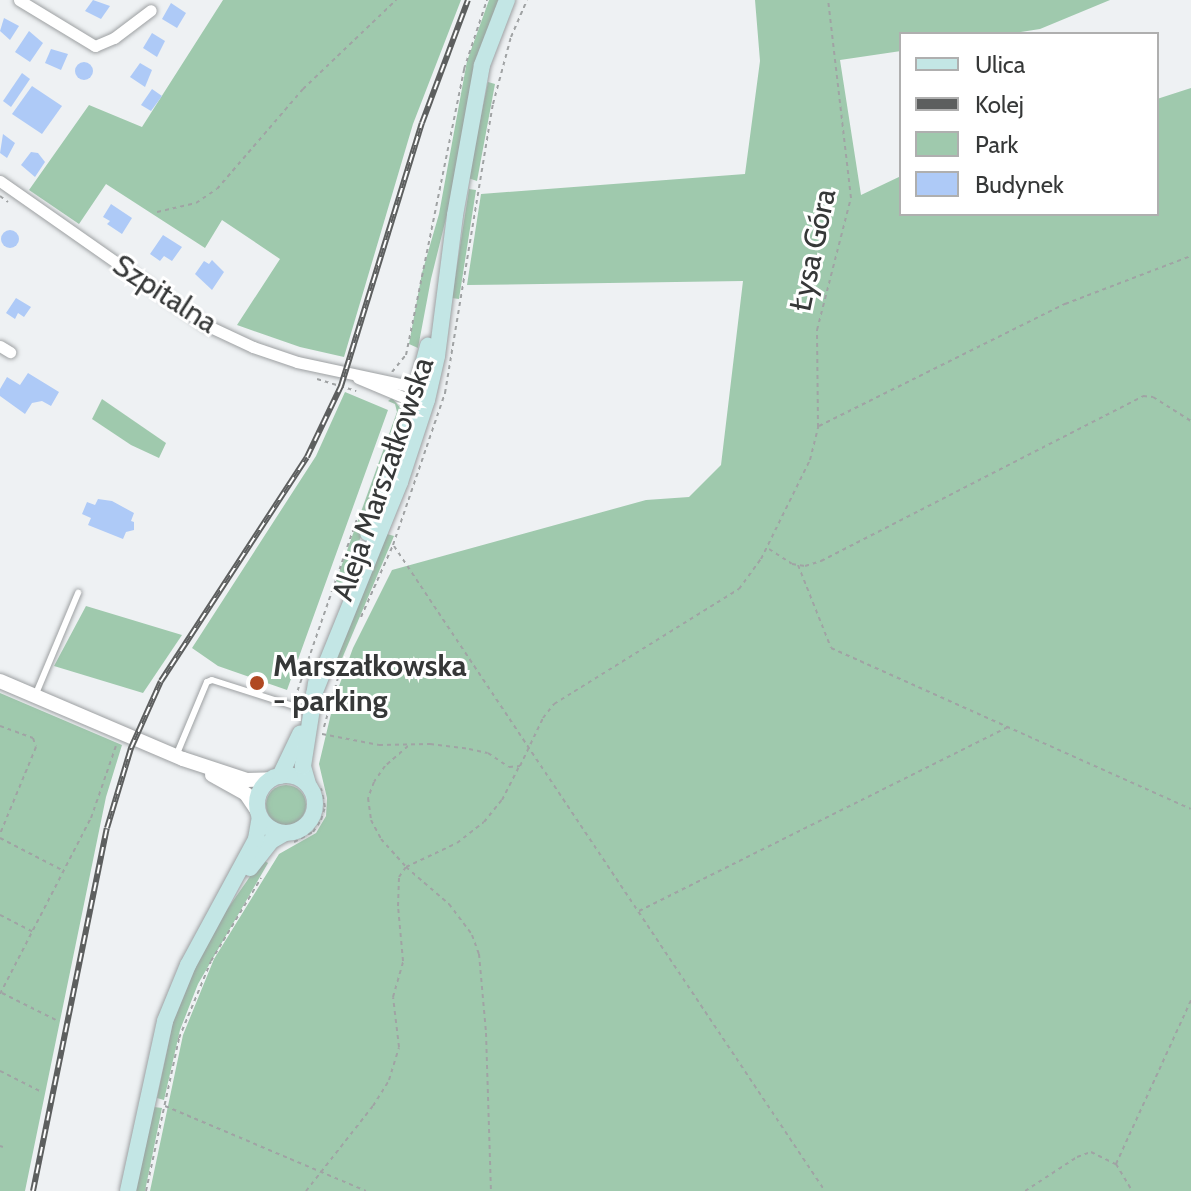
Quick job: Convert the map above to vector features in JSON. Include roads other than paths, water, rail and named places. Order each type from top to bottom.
[{"type":"main road","name":"Aleja Marszałkowska","points":[[308,784],[303,772],[309,715],[319,667],[422,397],[443,314],[455,215],[482,65],[507,0]]},
{"type":"main road","name":"Aleja Marszałkowska","points":[[276,777],[309,715]]},
{"type":"main road","points":[[128,1191],[165,1021],[176,991],[256,839],[259,793],[276,777],[296,776],[308,784],[315,797],[314,816],[301,831],[283,834],[272,831],[259,814]]},
{"type":"main road","points":[[218,911],[260,854],[283,834]]},
{"type":"street","points":[[19,0],[95,46],[114,38],[151,10]]},
{"type":"street","name":"Szpitalna","points":[[0,181],[206,325],[253,347],[422,397]]},
{"type":"street","name":"Szpitalna","points":[[347,373],[390,379],[422,397]]},
{"type":"street","points":[[0,681],[180,758],[247,780],[276,777]]},
{"type":"street","points":[[180,758],[246,794],[259,814]]},
{"type":"lane","points":[[35,696],[78,593]]},
{"type":"lane","points":[[180,758],[207,682],[212,680],[292,706],[309,715]]},
{"type":"railway","points":[[33,1191],[107,828],[131,748],[161,681],[307,457],[341,386],[422,123],[468,0]]},
{"type":"place","name":"Marszałkowska - parking","points":[[257,683]]}]
